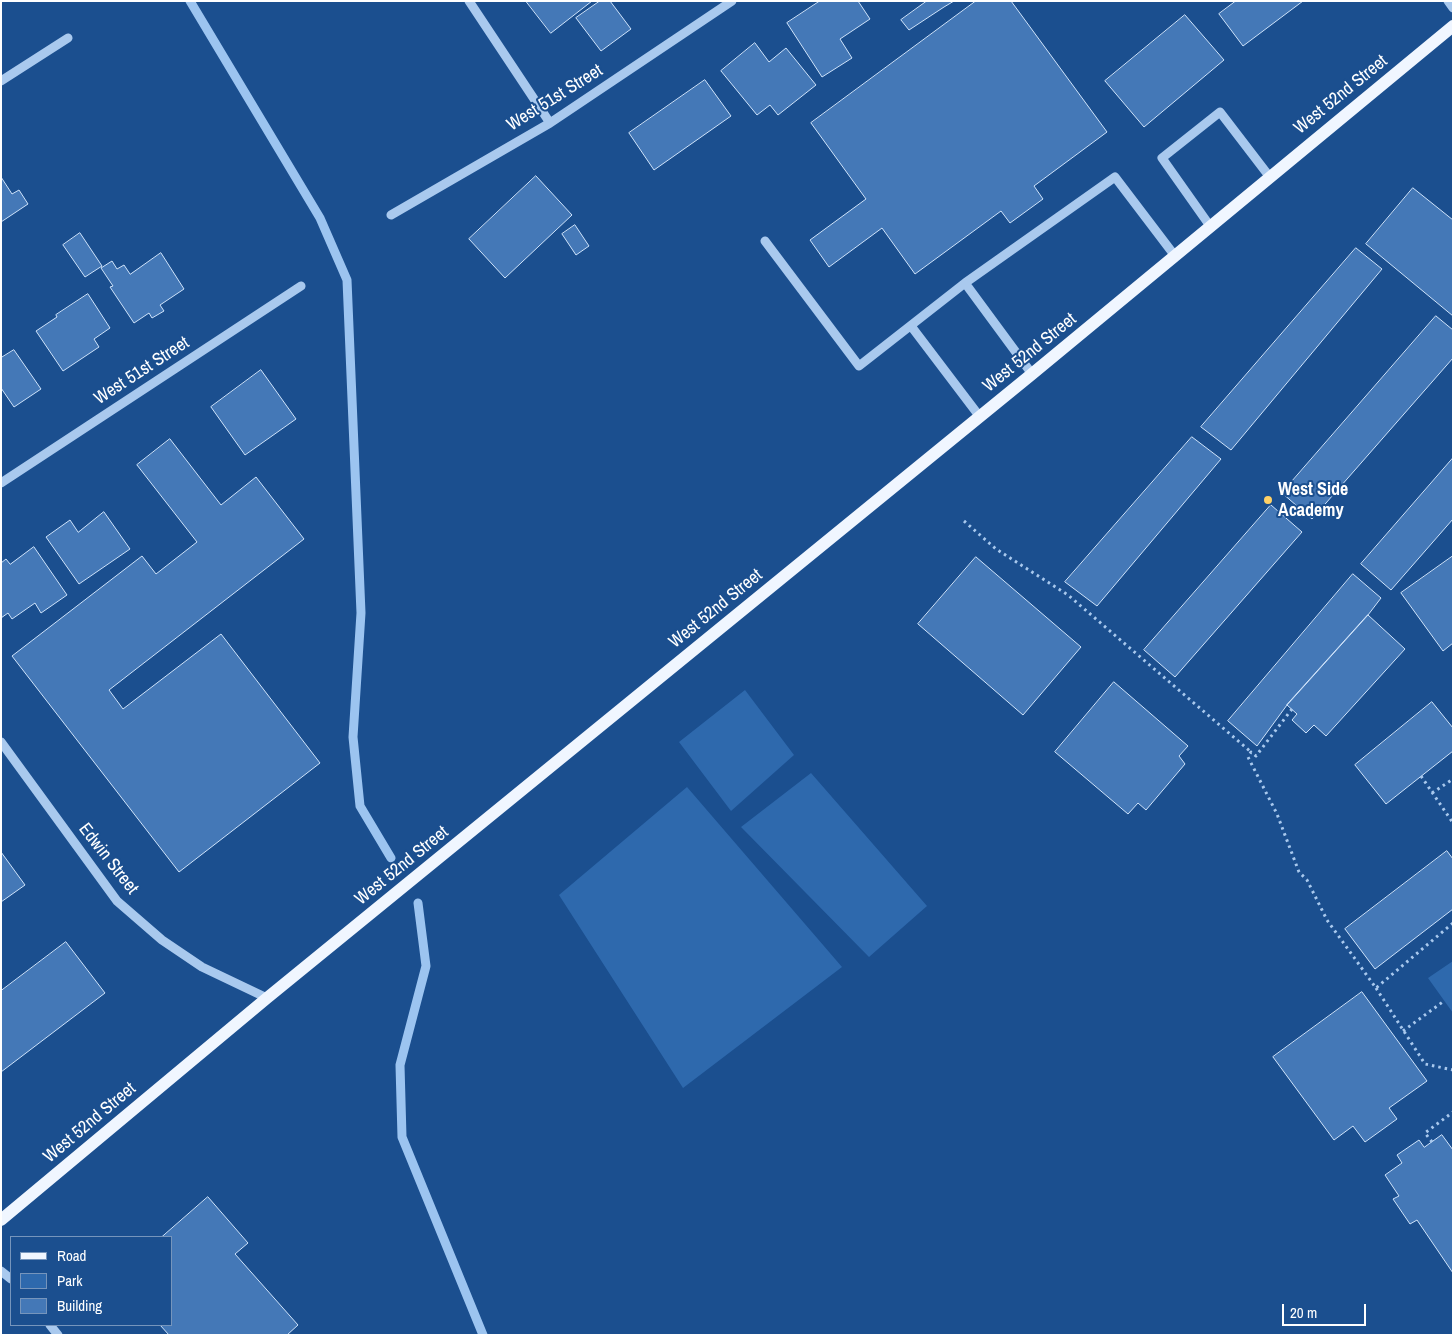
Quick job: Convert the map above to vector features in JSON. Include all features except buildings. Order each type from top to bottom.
[{"type":"main road","name":"West 52nd Street","points":[[1,1220],[267,998],[980,417],[1453,26]]},
{"type":"street","points":[[469,1],[550,123]]},
{"type":"street","name":"West 51st Street","points":[[391,215],[550,123],[732,1]]},
{"type":"street","points":[[1448,1],[1453,8]]},
{"type":"street","points":[[1,81],[68,38]]},
{"type":"street","points":[[1210,226],[1162,158],[1220,112],[1270,176]]},
{"type":"street","points":[[765,241],[859,366],[966,283],[1114,177],[1175,256]]},
{"type":"street","points":[[966,283],[1032,374]]},
{"type":"street","name":"West 51st Street","points":[[1,483],[301,286]]},
{"type":"street","points":[[911,326],[980,417]]},
{"type":"street","name":"Edwin Street","points":[[1,742],[117,901],[162,940],[202,967],[267,998]]},
{"type":"path","points":[[964,520],[996,549],[1068,595],[1256,756],[1292,709]]},
{"type":"path","points":[[1251,752],[1248,757],[1277,814],[1299,872],[1307,880],[1328,920],[1376,988],[1424,1064],[1453,1070]]},
{"type":"path","points":[[1421,776],[1453,822]]},
{"type":"path","points":[[1432,793],[1453,779]]},
{"type":"path","points":[[1376,988],[1453,922]]},
{"type":"path","points":[[1404,1031],[1444,1001]]},
{"type":"path","points":[[1432,1142],[1425,1133],[1453,1112]]},
{"type":"green space","points":[[745,690],[794,755],[731,811],[679,742]]},
{"type":"green space","points":[[811,773],[927,906],[869,957],[741,827]]},
{"type":"green space","points":[[687,787],[842,967],[683,1088],[559,895]]},
{"type":"green space","points":[[1453,961],[1453,1013],[1428,978]]},
{"type":"waterway","points":[[190,1],[320,218],[347,280],[361,613],[353,737],[360,806],[391,858]]},
{"type":"waterway","points":[[418,903],[426,966],[400,1065],[402,1137],[483,1335]]},
{"type":"place","name":"West Side Academy","points":[[1268,500]]}]
